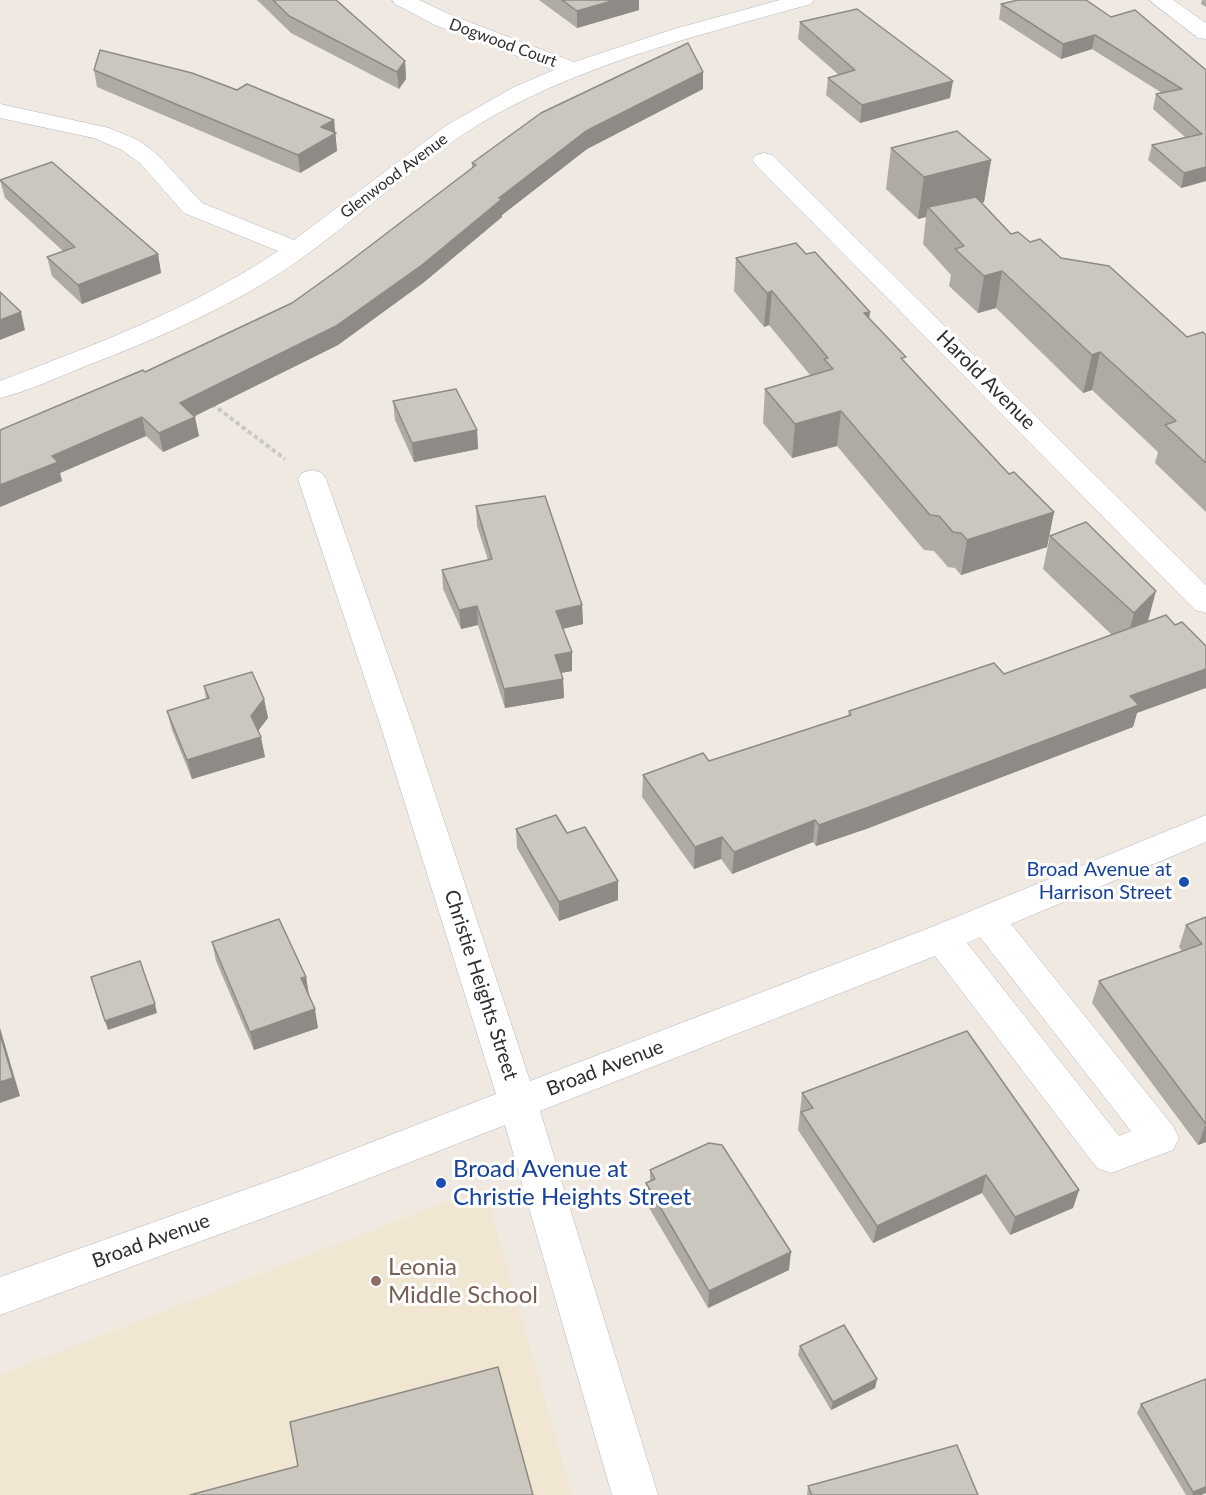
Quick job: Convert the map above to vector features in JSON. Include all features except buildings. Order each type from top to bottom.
[{"type":"street","name":"Dogwood Court","points":[[402,0],[443,20],[573,69]]},
{"type":"street","name":"Glenwood Avenue","points":[[0,390],[149,331],[209,303],[297,250],[438,141],[485,112],[573,69],[685,31],[804,0]]},
{"type":"street","points":[[1159,0],[1206,33]]},
{"type":"street","points":[[0,111],[101,133],[130,145],[148,158],[193,208],[297,250]]},
{"type":"street","name":"Harold Avenue","points":[[764,160],[1206,603]]},
{"type":"street","name":"Christie Heights Street","points":[[312,480],[397,727],[518,1102],[635,1495]]},
{"type":"street","name":"Broad Avenue","points":[[0,1296],[312,1183],[942,938],[1206,828]]},
{"type":"street","points":[[942,938],[1111,1156],[1159,1138],[986,919]]},
{"type":"path","points":[[210,403],[312,480]]},
{"type":"shaded area","name":"Leonia Middle School","points":[[484,1187],[572,1495],[0,1495],[0,1375]]},
{"type":"place","name":"Broad Avenue at Harrison Street","points":[[1184,882]]},
{"type":"place","name":"Broad Avenue at Christie Heights Street","points":[[441,1183]]},
{"type":"place","name":"Leonia Middle School","points":[[376,1281]]}]
